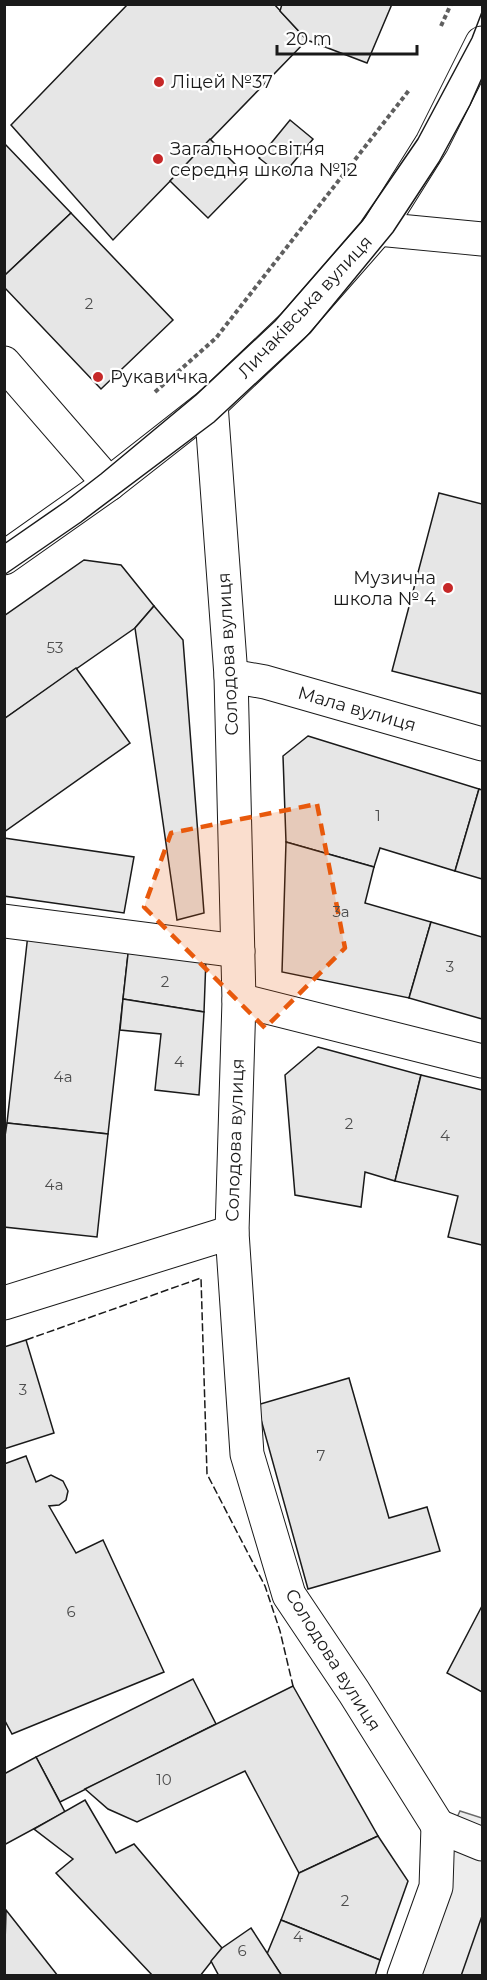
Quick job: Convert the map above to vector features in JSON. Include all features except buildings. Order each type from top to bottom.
[{"type":"street","name":"Личаківська вулиця","points":[[4,558],[110,484],[212,404],[292,326],[378,229],[432,143],[483,43]]},
{"type":"street","points":[[378,229],[483,239]]},
{"type":"street","points":[[4,363],[110,484]]},
{"type":"street","name":"Солодова вулиця","points":[[212,404],[231,676],[239,1000],[232,1232],[247,1454],[289,1595],[354,1692],[438,1826]]},
{"type":"street","name":"Мала вулиця","points":[[231,676],[265,682],[483,744]]},
{"type":"street","points":[[4,921],[238,951]]},
{"type":"street","points":[[239,1000],[483,1061]]},
{"type":"street","points":[[4,1303],[232,1232]]},
{"type":"street","points":[[404,1976],[436,1887],[438,1826],[483,1844]]},
{"type":"path","points":[[436,37],[451,4]]},
{"type":"path","points":[[147,399],[216,338],[410,89]]},
{"type":"highlighted area","points":[[317,804],[345,948],[265,1028],[144,907],[171,833]]},
{"type":"shaded area","points":[[460,1811],[482,1818],[482,1975],[391,1976],[417,1903]]},
{"type":"tram line","points":[[4,544],[101,474],[196,395],[275,321],[361,222],[418,139],[472,38],[482,12]]},
{"type":"tram line","points":[[4,575],[81,522],[214,422],[310,333],[393,232],[439,162],[482,78]]},
{"type":"fence","points":[[26,1340],[201,1278],[207,1474],[265,1586],[280,1631],[293,1686]]},
{"type":"place","name":"Ліцей №37","points":[[159,82]]},
{"type":"place","name":"Загальноосвітня середня школа №12","points":[[158,159]]},
{"type":"place","name":"Рукавичка","points":[[98,377]]},
{"type":"place","name":"Музична школа № 4","points":[[448,588]]}]
